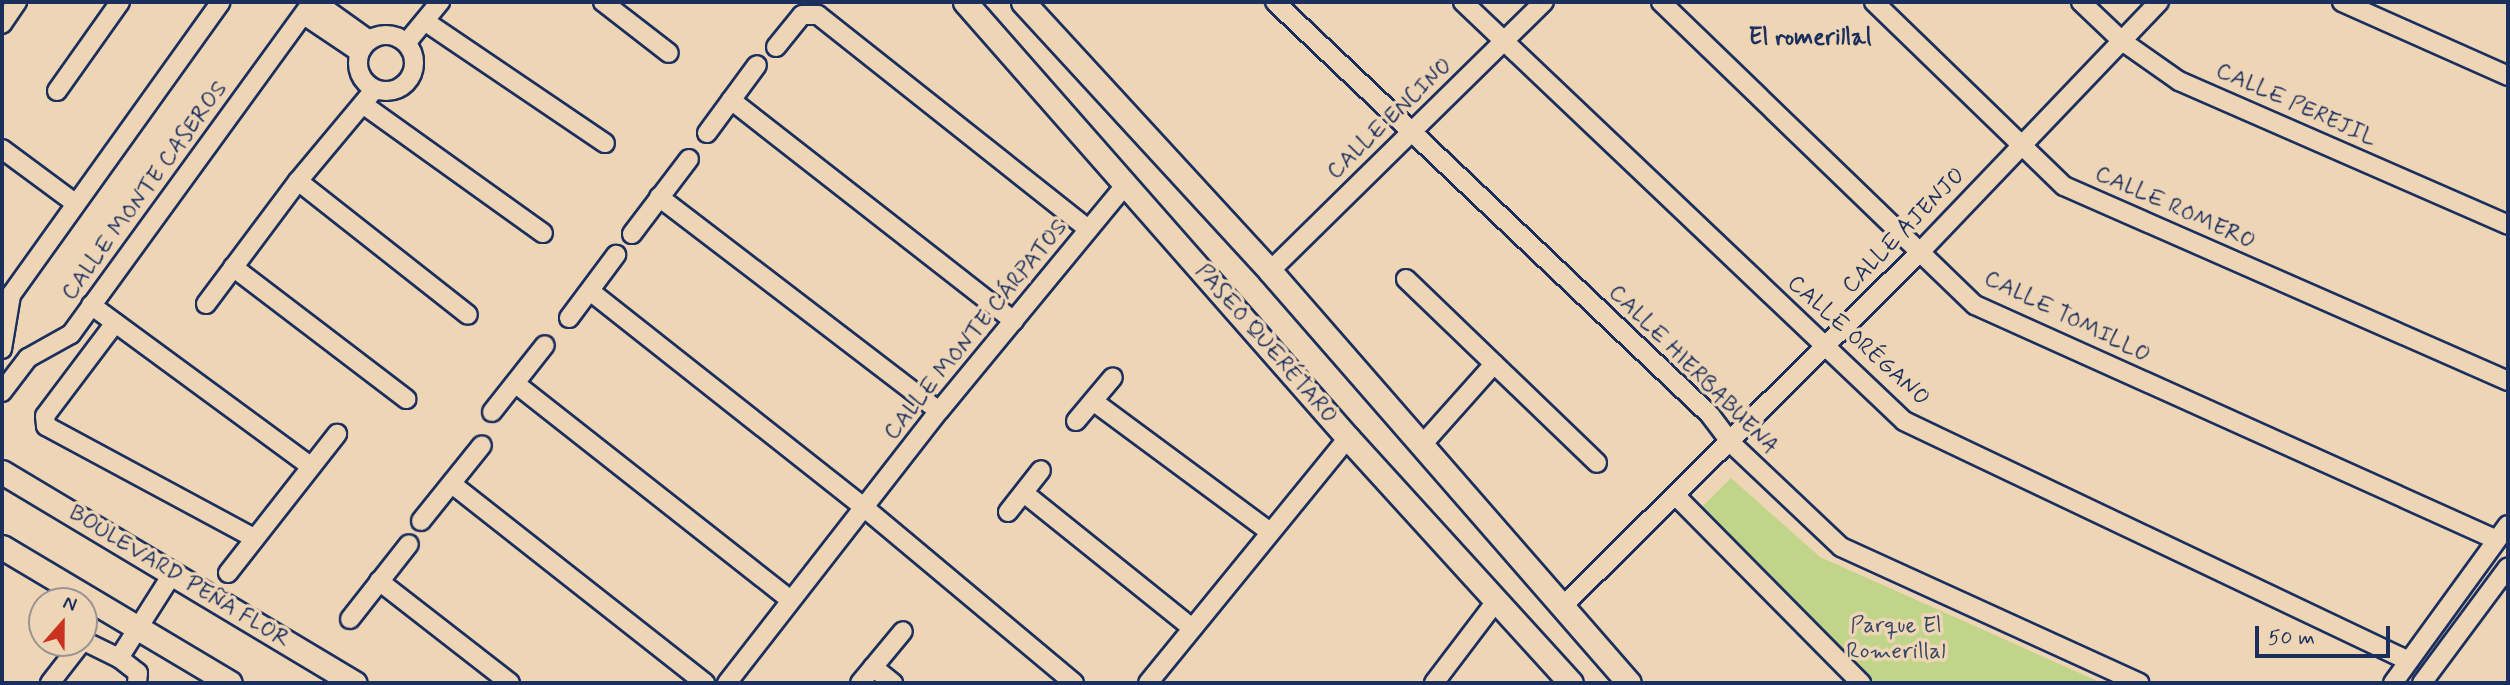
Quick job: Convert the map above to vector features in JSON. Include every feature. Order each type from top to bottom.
[{"type":"main road","name":"PASEO QUERÉTARO","points":[[965,2],[1348,438],[1571,683]]},
{"type":"main road","points":[[1023,2],[1270,271],[1629,683]]},
{"type":"main road","name":"BOULEVARD PEÑA FLOR","points":[[2,472],[355,683]]},
{"type":"main road","points":[[2,547],[230,683]]},
{"type":"street","points":[[2,24],[17,2]]},
{"type":"street","points":[[57,91],[120,2]]},
{"type":"street","name":"CALLE MONTE CASEROS","points":[[4,346],[7,292],[222,2]]},
{"type":"street","points":[[407,42],[440,2]]},
{"type":"street","points":[[603,2],[669,53]]},
{"type":"street","name":"CALLE HIERBABUENA","points":[[1275,2],[1710,415],[1731,443],[1841,547],[2139,683]]},
{"type":"street","name":"CALLE ORÉGANO","points":[[1463,2],[1904,421],[2409,661]]},
{"type":"street","name":"CALLE ENCINO","points":[[1270,271],[1544,2]]},
{"type":"street","name":"CALLE TOMILLO","points":[[1661,2],[1975,305],[2495,539]]},
{"type":"street","name":"CALLE ROMERO","points":[[1874,2],[2064,186],[2508,381]]},
{"type":"street","name":"CALLE PEREJIL","points":[[2081,2],[2122,41],[2179,81],[2508,225]]},
{"type":"street","name":"CALLE AJENJO","points":[[1561,608],[1677,497],[1920,252],[2020,144],[2159,2]]},
{"type":"street","points":[[2342,2],[2508,76]]},
{"type":"street","points":[[311,6],[364,46]]},
{"type":"street","name":"CALLE MONTE CASEROS","points":[[2,392],[28,358],[71,334],[311,6]]},
{"type":"street","points":[[776,47],[802,15],[818,15],[1088,229]]},
{"type":"street","points":[[426,22],[605,143]]},
{"type":"street","points":[[395,35],[407,42],[415,56],[414,72],[405,85],[390,92],[374,90],[363,80],[357,67],[364,46],[395,35]]},
{"type":"street","points":[[706,133],[757,65]]},
{"type":"street","points":[[206,304],[298,181],[364,106],[374,90]]},
{"type":"street","points":[[731,100],[1014,321]]},
{"type":"street","points":[[364,106],[543,233]]},
{"type":"street","points":[[2,149],[75,203]]},
{"type":"street","points":[[632,234],[689,159]]},
{"type":"street","points":[[298,181],[468,315]]},
{"type":"street","name":"CALLE MONTE CÁRPATOS","points":[[727,683],[790,600],[866,509],[939,411],[1126,184]]},
{"type":"street","points":[[659,197],[939,411]]},
{"type":"street","points":[[569,318],[616,255]]},
{"type":"street","points":[[233,267],[406,399]]},
{"type":"street","points":[[1406,279],[1597,463]]},
{"type":"street","points":[[590,291],[866,509],[1074,683]]},
{"type":"street","points":[[92,305],[310,466]]},
{"type":"street","points":[[115,323],[45,416],[46,426],[254,538]]},
{"type":"street","points":[[492,412],[545,345]]},
{"type":"street","points":[[4,346],[28,358]]},
{"type":"street","points":[[1421,446],[1494,364]]},
{"type":"street","points":[[1076,421],[1113,377]]},
{"type":"street","points":[[516,384],[790,600]]},
{"type":"street","points":[[1093,401],[1269,531]]},
{"type":"street","points":[[228,573],[337,434]]},
{"type":"street","points":[[1148,683],[1269,531],[1348,438]]},
{"type":"street","points":[[421,521],[482,445]]},
{"type":"street","points":[[1008,512],[1041,470]]},
{"type":"street","points":[[452,484],[705,683]]},
{"type":"street","points":[[1024,493],[1192,628]]},
{"type":"street","points":[[1677,497],[1861,683]]},
{"type":"street","points":[[2393,683],[2508,524]]},
{"type":"street","points":[[350,619],[409,544]]},
{"type":"street","points":[[2422,683],[2508,567]]},
{"type":"street","points":[[119,658],[173,573]]},
{"type":"street","points":[[379,581],[510,683]]},
{"type":"street","points":[[1434,683],[1497,600]]},
{"type":"street","points":[[860,683],[903,631]]},
{"type":"street","points":[[98,649],[119,658],[138,673],[137,683]]},
{"type":"street","points":[[50,683],[71,657]]},
{"type":"street","points":[[873,667],[893,683]]},
{"type":"green space","name":"Parque El Romerillal","points":[[1731,478],[1820,557],[2102,683],[1876,683],[1699,510]]},
{"type":"district","name":"El romerillal","points":[[1810,38]]}]
